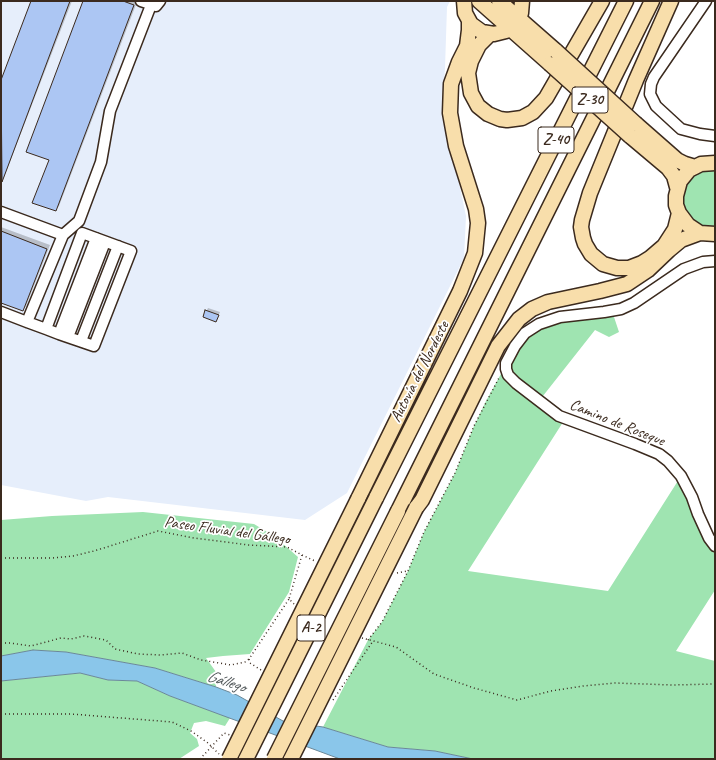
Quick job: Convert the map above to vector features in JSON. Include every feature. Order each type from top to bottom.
[{"type":"highway","points":[[373,469],[460,291],[475,252],[478,223],[476,208],[456,146],[450,113],[451,84],[467,46],[469,30],[464,1]]},
{"type":"highway","name":"Z-30","points":[[479,1],[514,24],[553,57],[633,130],[674,176],[677,187],[676,205],[679,213]]},
{"type":"highway","name":"Z-30","points":[[499,1],[514,24]]},
{"type":"highway","points":[[468,21],[478,30],[490,34],[503,32],[514,24],[522,7],[522,1]]},
{"type":"highway","points":[[490,34],[478,45],[471,61],[468,73],[471,93],[478,106],[488,114],[507,120],[522,118],[533,112],[546,98],[602,1]]},
{"type":"highway","name":"Autovía del Nordeste","points":[[246,759],[626,1]]},
{"type":"highway","name":"Z-40","points":[[507,292],[652,1]]},
{"type":"highway","points":[[671,1],[636,80],[585,206],[582,220],[583,238],[591,254],[603,264],[617,268],[629,268],[646,261],[664,246],[675,229],[679,213]]},
{"type":"highway","points":[[636,80],[641,76],[662,35],[682,1]]},
{"type":"highway","name":"Z-30","points":[[633,130],[677,160],[695,167]]},
{"type":"highway","points":[[677,187],[684,175],[695,167],[706,163],[715,163]]},
{"type":"highway","points":[[679,213],[688,225],[700,233]]},
{"type":"highway","points":[[416,508],[422,500],[498,346],[519,319],[532,309],[548,302],[627,284],[648,270],[681,240],[700,233],[715,234]]},
{"type":"highway","name":"Z-40","points":[[225,756],[373,469],[394,437],[453,326],[486,279]]},
{"type":"highway","points":[[291,759],[416,508],[451,425],[506,312],[507,292]]},
{"type":"highway","name":"A-2","points":[[274,759],[507,292]]},
{"type":"street","points":[[706,1],[654,78],[651,84],[650,94],[656,106],[681,129],[715,136]]},
{"type":"street","points":[[27,322],[63,235],[79,221],[101,162],[110,111],[151,2]]},
{"type":"street","points":[[1,212],[63,235]]},
{"type":"street","points":[[1,312],[27,322],[81,342],[94,346],[131,251],[82,233],[46,329]]},
{"type":"street","points":[[63,335],[100,240]]},
{"type":"street","points":[[81,342],[118,246]]},
{"type":"street","points":[[506,369],[506,363],[515,346],[525,333],[539,324],[570,316],[621,309],[634,303],[684,269],[703,262],[715,261]]},
{"type":"street","name":"Camino de Roseque","points":[[506,369],[508,375],[516,383],[559,416],[659,454],[668,461],[681,476],[692,497],[709,538],[715,546]]},
{"type":"path","points":[[368,640],[382,622],[408,571],[424,532],[454,473],[474,426],[495,384],[502,372],[506,369]]},
{"type":"path","name":"Paseo Fluvial del Gállego","points":[[1,558],[52,558],[73,556],[158,531],[202,539],[249,545],[287,547],[302,555],[289,599]]},
{"type":"path","points":[[396,573],[408,571]]},
{"type":"path","points":[[1,643],[31,646],[60,638],[71,639],[84,636],[106,640],[115,649],[138,654],[160,655],[182,653],[201,660],[231,665],[245,662],[249,659],[289,599],[295,606]]},
{"type":"path","points":[[362,638],[396,647],[434,674],[474,688],[517,700],[551,691],[615,683],[673,685],[715,684]]},
{"type":"path","points":[[332,701],[373,641]]},
{"type":"path","points":[[249,659],[250,663],[263,671]]},
{"type":"path","points":[[1,714],[71,714],[172,722],[191,731],[225,756]]},
{"type":"shaded area","points":[[1,1],[450,1],[447,7],[442,117],[466,216],[464,258],[347,493],[305,520],[108,497],[86,501],[1,485]]},
{"type":"green space","points":[[715,169],[715,228],[710,229],[694,223],[684,210],[682,193],[684,186],[695,173],[702,170]]},
{"type":"green space","points":[[612,311],[619,332],[609,337],[595,330],[539,401],[565,419],[468,571],[608,591],[681,476],[715,546],[715,590],[676,651],[715,661],[715,759],[473,759],[435,751],[388,747],[323,727],[368,640],[382,622],[408,571],[424,532],[455,473],[486,401],[502,372],[531,328]]},
{"type":"green space","points":[[143,512],[254,524],[274,536],[298,557],[289,592],[250,654],[206,658],[216,672],[216,687],[155,668],[66,652],[33,650],[1,656],[1,520]]},
{"type":"green space","points":[[80,673],[108,680],[137,681],[170,696],[230,718],[225,726],[206,721],[194,723],[190,733],[197,739],[199,746],[179,759],[1,759],[1,681]]},
{"type":"water","points":[[33,650],[66,652],[155,668],[237,695],[283,721],[323,727],[388,747],[435,751],[473,759],[340,759],[170,696],[137,681],[108,680],[80,673],[1,681],[1,656]]},
{"type":"building","points":[[31,1],[70,1],[2,182],[1,80]]},
{"type":"building","points":[[83,1],[123,1],[134,5],[56,211],[32,203],[49,160],[26,152]]},
{"type":"building","points":[[1,231],[47,249],[23,311],[1,303]]},
{"type":"building","points":[[205,310],[219,315],[216,322],[203,317]]},
{"type":"water label","name":"Gállego","points":[[226,682]]}]
